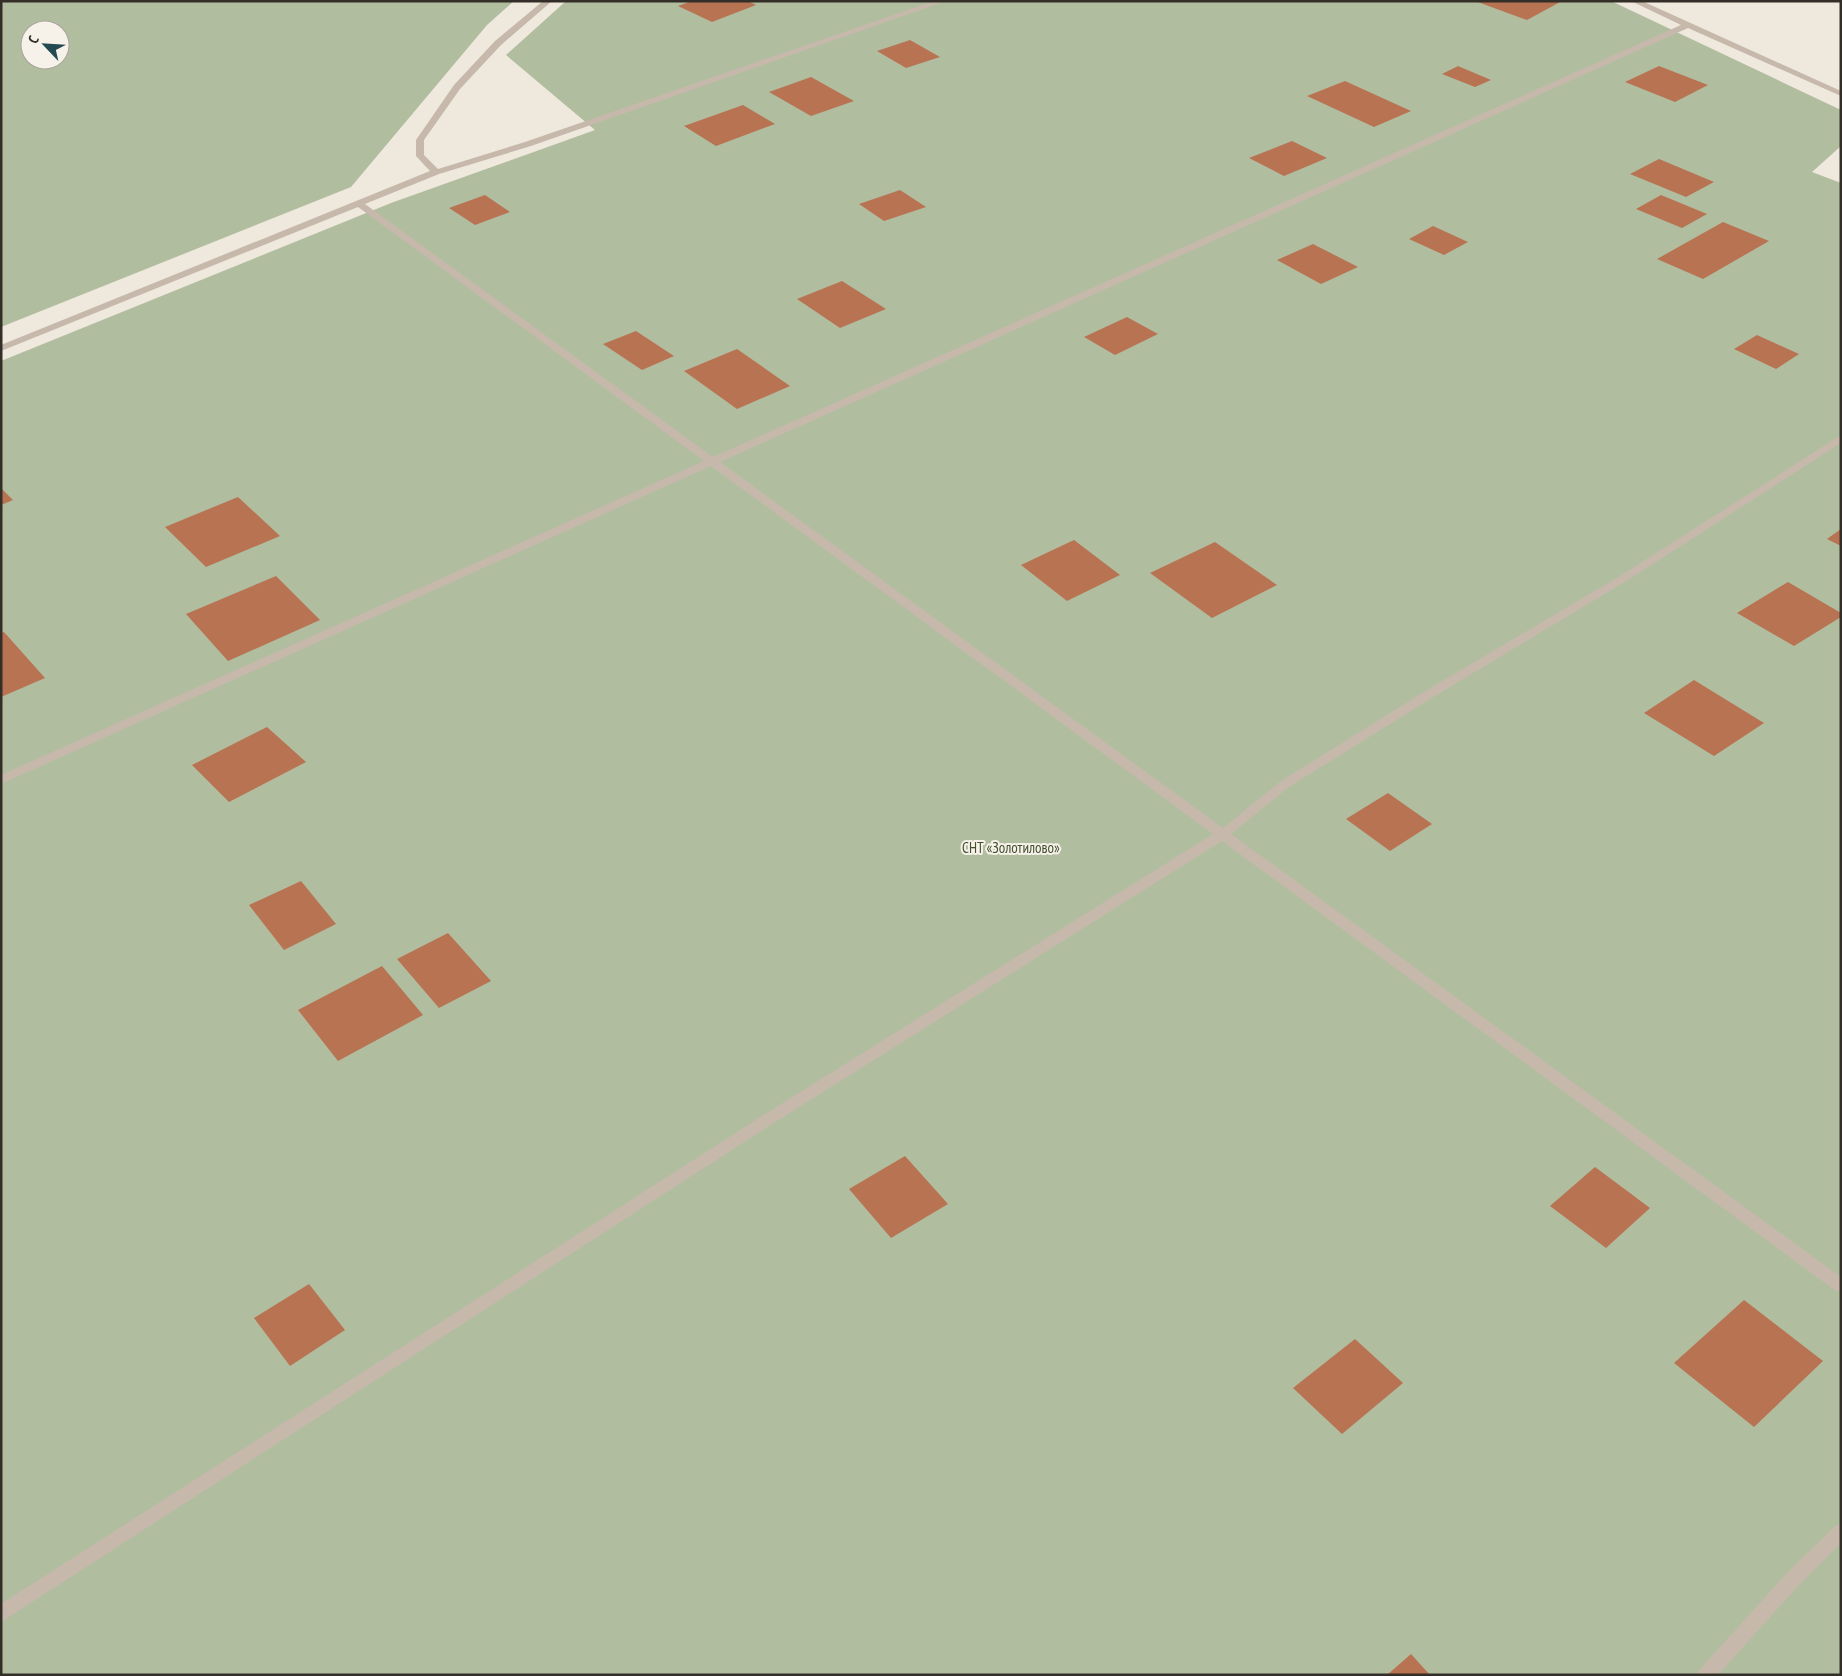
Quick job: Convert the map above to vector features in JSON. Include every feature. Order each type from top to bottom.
[{"type":"lane","points":[[436,172],[420,156],[420,140],[457,87],[498,43],[548,1]]},
{"type":"lane","points":[[1,348],[436,172],[528,144],[942,1]]},
{"type":"lane","points":[[1635,1],[1841,94]]},
{"type":"lane","points":[[1,780],[713,463],[1687,25]]},
{"type":"lane","points":[[358,203],[1841,1286]]},
{"type":"lane","points":[[1,1614],[764,1122],[1224,834],[1285,784],[1431,693],[1624,578],[1841,438]]},
{"type":"lane","points":[[1706,1675],[1792,1580],[1841,1531]]},
{"type":"green space","points":[[1,1],[514,1],[487,25],[351,187],[1,327]]},
{"type":"green space","name":"СНТ «Золотилово»","points":[[566,1],[1611,1],[1841,110],[1841,146],[1812,172],[1841,183],[1841,1675],[1,1675],[1,361],[391,203],[595,130],[506,55]]},
{"type":"building","points":[[692,1],[748,1],[756,5],[712,22],[678,6]]},
{"type":"building","points":[[1475,1],[1562,1],[1527,20]]},
{"type":"building","points":[[910,40],[940,57],[906,68],[877,51]]},
{"type":"building","points":[[1458,66],[1491,80],[1475,87],[1442,74]]},
{"type":"building","points":[[1659,66],[1708,85],[1675,102],[1625,82]]},
{"type":"building","points":[[811,77],[854,101],[811,116],[769,92]]},
{"type":"building","points":[[1345,81],[1411,111],[1374,127],[1307,96]]},
{"type":"building","points":[[743,105],[775,124],[716,146],[684,126]]},
{"type":"building","points":[[1292,141],[1327,158],[1284,176],[1249,158]]},
{"type":"building","points":[[1659,159],[1714,182],[1686,197],[1630,174]]},
{"type":"building","points":[[900,190],[926,207],[884,221],[859,204]]},
{"type":"building","points":[[485,195],[510,212],[475,225],[449,208]]},
{"type":"building","points":[[1661,195],[1707,214],[1682,228],[1636,209]]},
{"type":"building","points":[[1723,222],[1769,241],[1703,279],[1657,259]]},
{"type":"building","points":[[1433,226],[1468,242],[1444,255],[1409,239]]},
{"type":"building","points":[[1313,244],[1358,267],[1321,284],[1277,260]]},
{"type":"building","points":[[842,281],[886,309],[840,328],[797,299]]},
{"type":"building","points":[[1127,317],[1158,334],[1115,355],[1084,337]]},
{"type":"building","points":[[636,331],[674,356],[642,370],[603,344]]},
{"type":"building","points":[[1757,335],[1799,354],[1776,369],[1734,349]]},
{"type":"building","points":[[737,349],[790,386],[737,409],[684,371]]},
{"type":"building","points":[[1,488],[13,500],[1,505]]},
{"type":"building","points":[[238,497],[280,536],[206,567],[165,527]]},
{"type":"building","points":[[1841,529],[1841,546],[1827,539]]},
{"type":"building","points":[[1074,540],[1120,575],[1067,601],[1021,565]]},
{"type":"building","points":[[1215,542],[1277,585],[1212,618],[1150,573]]},
{"type":"building","points":[[276,576],[320,620],[228,661],[186,614]]},
{"type":"building","points":[[1788,582],[1841,613],[1841,617],[1794,646],[1737,613]]},
{"type":"building","points":[[4,632],[45,678],[1,697],[1,633]]},
{"type":"building","points":[[1694,680],[1764,723],[1714,756],[1644,713]]},
{"type":"building","points":[[267,727],[306,762],[229,802],[192,765]]},
{"type":"building","points":[[1388,793],[1432,824],[1390,851],[1346,819]]},
{"type":"building","points":[[301,881],[336,924],[284,950],[249,905]]},
{"type":"building","points":[[448,933],[491,981],[439,1008],[397,959]]},
{"type":"building","points":[[382,966],[423,1015],[338,1061],[298,1010]]},
{"type":"building","points":[[905,1156],[948,1204],[891,1238],[849,1189]]},
{"type":"building","points":[[1595,1167],[1650,1208],[1606,1248],[1550,1206]]},
{"type":"building","points":[[309,1284],[345,1330],[290,1366],[254,1318]]},
{"type":"building","points":[[1744,1300],[1823,1361],[1754,1427],[1674,1363]]},
{"type":"building","points":[[1355,1339],[1403,1383],[1342,1434],[1293,1388]]},
{"type":"building","points":[[1411,1654],[1430,1675],[1387,1675]]}]
